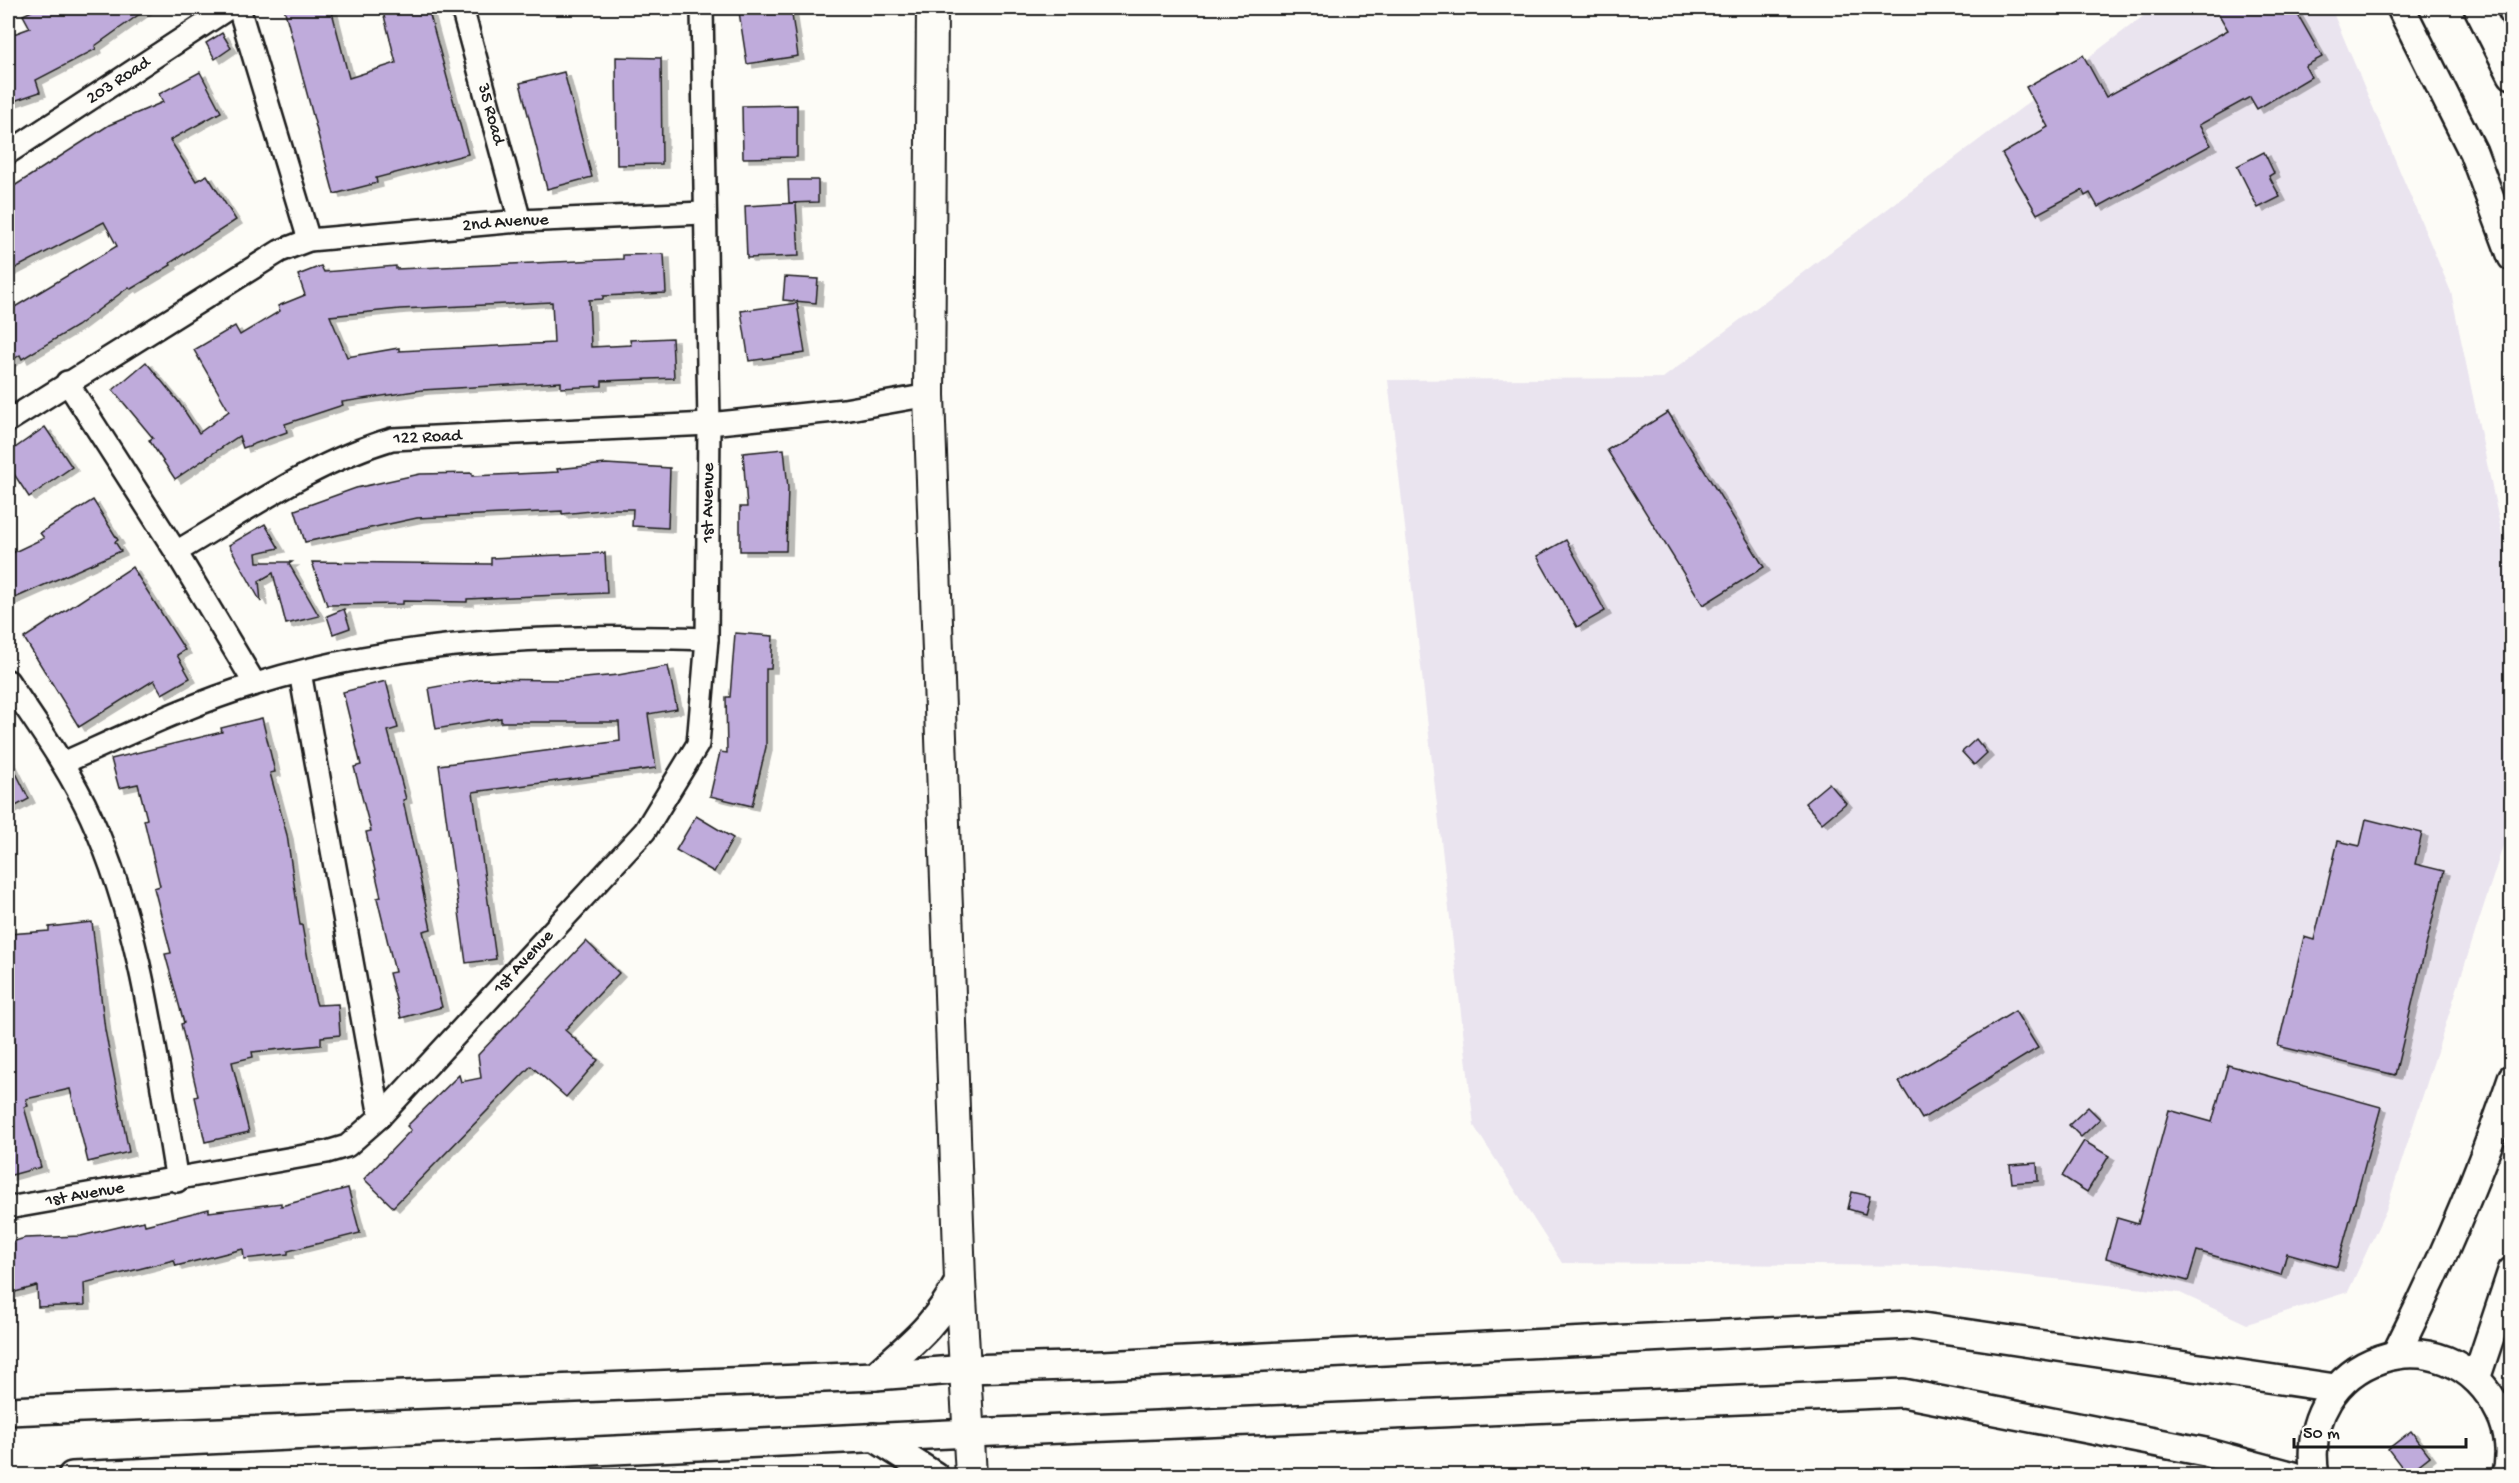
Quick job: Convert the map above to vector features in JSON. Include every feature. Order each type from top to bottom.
[{"type":"main road","points":[[932,8],[929,395],[960,1280],[967,1369],[971,1476]]},
{"type":"street","name":"203 Road","points":[[8,153],[229,8]]},
{"type":"street","points":[[239,8],[309,240]]},
{"type":"street","name":"35 Road","points":[[462,8],[520,221]]},
{"type":"street","name":"1st Avenue","points":[[8,1208],[177,1181],[347,1146],[380,1117],[645,831],[678,782],[698,744],[707,639],[709,424],[702,8]]},
{"type":"street","points":[[2401,8],[2473,152],[2511,257]]},
{"type":"street","points":[[2478,8],[2511,75]]},
{"type":"street","name":"2nd Avenue","points":[[8,421],[67,382],[280,251],[309,240],[520,221],[704,213]]},
{"type":"street","points":[[67,382],[176,552],[255,684]]},
{"type":"street","name":"122 Road","points":[[176,552],[308,474],[355,450],[392,439],[709,424],[844,410],[929,395]]},
{"type":"street","points":[[63,763],[171,716],[255,684],[360,658],[448,645],[554,639],[707,639]]},
{"type":"street","points":[[300,672],[380,1117]]},
{"type":"street","points":[[8,681],[63,763],[91,817],[119,888],[137,948],[177,1181]]},
{"type":"street","points":[[2396,1354],[2442,1260],[2487,1152],[2511,1078]]},
{"type":"street","points":[[2476,1378],[2511,1271]]},
{"type":"street","points":[[875,1376],[927,1330],[960,1280]]},
{"type":"street","points":[[8,1411],[875,1376],[967,1369],[1103,1365],[1909,1325],[2335,1388]]},
{"type":"street","points":[[2315,1476],[2312,1457],[2314,1432],[2322,1409],[2335,1388],[2352,1372],[2373,1360],[2396,1354],[2424,1354],[2452,1363],[2476,1378],[2493,1398],[2504,1421],[2510,1447],[2506,1476]]},
{"type":"street","points":[[72,1476],[874,1437],[1903,1393],[2205,1452],[2294,1476]]},
{"type":"street","points":[[874,1437],[935,1476]]},
{"type":"street","points":[[2205,1452],[2236,1476]]},
{"type":"shaded area","points":[[2154,8],[2331,8],[2451,292],[2505,549],[2511,821],[2386,1210],[2348,1292],[2247,1324],[2180,1293],[1936,1266],[1562,1263],[1474,1126],[1388,380],[1663,378]]},
{"type":"building","points":[[38,8],[148,8],[95,46],[96,49],[36,80],[40,92],[8,103],[8,36],[30,28],[23,15]]},
{"type":"building","points":[[284,8],[331,8],[349,78],[396,63],[382,8],[428,8],[468,154],[376,178],[377,183],[334,194]]},
{"type":"building","points":[[791,8],[798,56],[747,64],[739,12]]},
{"type":"building","points":[[2215,8],[2294,8],[2322,57],[2305,66],[2311,77],[2257,109],[2250,97],[2199,125],[2211,145],[2098,207],[2090,193],[2085,196],[2082,190],[2037,214],[2002,154],[2048,127],[2026,87],[2083,55],[2106,97],[2228,30]]},
{"type":"building","points":[[222,33],[231,48],[215,59],[206,43]]},
{"type":"building","points":[[616,57],[661,58],[662,164],[617,165]]},
{"type":"building","points":[[200,72],[221,112],[170,140],[196,181],[207,175],[236,220],[170,263],[171,265],[131,289],[129,287],[77,326],[22,359],[20,355],[8,363],[8,311],[117,246],[104,222],[8,272],[8,190],[109,125],[163,102],[159,94]]},
{"type":"building","points":[[564,72],[592,177],[547,189],[520,83]]},
{"type":"building","points":[[797,105],[797,157],[743,158],[742,106]]},
{"type":"building","points":[[2264,152],[2274,173],[2269,176],[2280,197],[2258,208],[2237,166]]},
{"type":"building","points":[[788,180],[818,180],[818,202],[789,203]]},
{"type":"building","points":[[796,203],[799,256],[747,258],[745,206]]},
{"type":"building","points":[[664,254],[666,293],[603,296],[603,299],[589,300],[591,347],[631,345],[630,340],[672,338],[674,378],[602,381],[602,386],[561,388],[561,382],[422,390],[342,402],[343,405],[285,424],[287,432],[243,448],[239,436],[175,479],[149,440],[153,438],[113,390],[146,362],[178,401],[199,433],[229,411],[194,350],[235,326],[240,335],[280,311],[278,306],[305,295],[298,275],[321,266],[324,272],[396,266],[396,269],[623,259],[623,255]],"holes":[[[552,302],[554,343],[399,351],[399,348],[347,357],[330,316],[400,309]]]},
{"type":"building","points":[[785,277],[818,279],[816,303],[783,300]]},
{"type":"building","points":[[797,303],[805,353],[749,361],[741,311]]},
{"type":"building","points":[[1668,412],[1764,567],[1703,605],[1607,450]]},
{"type":"building","points":[[45,427],[72,467],[29,497],[8,465],[8,453]]},
{"type":"building","points":[[784,449],[788,488],[786,551],[740,551],[740,507],[747,507],[743,453]]},
{"type":"building","points":[[606,464],[670,468],[668,528],[632,526],[633,509],[612,509],[562,514],[562,511],[417,518],[305,542],[295,510],[356,488],[420,474],[472,473],[472,476],[558,472],[557,469]]},
{"type":"building","points":[[93,500],[118,540],[115,542],[121,551],[8,601],[8,555],[44,538],[40,533]]},
{"type":"building","points":[[265,524],[279,548],[256,553],[257,562],[292,562],[289,564],[319,616],[286,624],[273,573],[259,581],[261,602],[229,545]]},
{"type":"building","points":[[1566,540],[1605,611],[1577,627],[1537,556]]},
{"type":"building","points":[[605,553],[607,593],[467,599],[467,602],[403,601],[403,604],[327,605],[312,562],[491,564],[491,558]]},
{"type":"building","points":[[132,567],[185,650],[177,655],[190,678],[162,694],[154,680],[79,727],[24,638]]},
{"type":"building","points":[[344,609],[350,628],[333,634],[327,616]]},
{"type":"building","points":[[735,633],[773,636],[771,669],[766,669],[766,747],[752,806],[710,796],[720,752],[727,753],[726,697],[730,697]]},
{"type":"building","points":[[668,666],[677,709],[648,714],[656,768],[473,792],[496,959],[466,963],[439,765],[620,741],[619,722],[501,722],[501,718],[436,729],[429,688],[479,679],[563,680],[618,675]]},
{"type":"building","points":[[386,681],[398,728],[388,731],[406,799],[403,800],[431,929],[423,931],[442,1007],[401,1018],[389,973],[395,972],[377,898],[381,897],[366,832],[371,831],[354,767],[361,765],[343,692]]},
{"type":"building","points":[[262,718],[275,772],[270,773],[287,835],[300,925],[302,925],[315,999],[317,1005],[338,1004],[340,1035],[321,1037],[321,1045],[252,1052],[253,1057],[232,1062],[249,1132],[205,1142],[195,1097],[198,1096],[181,1024],[184,1023],[165,954],[171,953],[154,888],[160,886],[144,820],[147,819],[138,784],[119,788],[111,759],[222,732],[221,728]]},
{"type":"building","points":[[1976,739],[1987,753],[1974,765],[1962,752]]},
{"type":"building","points":[[8,757],[29,799],[8,810]]},
{"type":"building","points":[[1829,783],[1846,803],[1822,823],[1805,803]]},
{"type":"building","points":[[696,816],[733,838],[714,872],[676,850]]},
{"type":"building","points":[[2366,819],[2422,833],[2415,864],[2444,871],[2395,1075],[2278,1046],[2304,937],[2314,940],[2338,841],[2360,846]]},
{"type":"building","points":[[92,922],[105,1030],[129,1152],[88,1162],[70,1089],[26,1099],[28,1106],[24,1107],[41,1167],[8,1176],[8,934],[49,931],[49,927]]},
{"type":"building","points":[[586,941],[619,973],[565,1030],[598,1060],[566,1097],[531,1066],[393,1207],[364,1179],[411,1130],[407,1126],[459,1075],[461,1082],[481,1078],[478,1055]]},
{"type":"building","points":[[2015,1011],[2038,1048],[1922,1119],[1899,1082]]},
{"type":"building","points":[[2228,1065],[2381,1107],[2337,1267],[2287,1253],[2281,1275],[2197,1251],[2188,1281],[2106,1258],[2117,1218],[2138,1224],[2169,1110],[2212,1122]]},
{"type":"building","points":[[2088,1107],[2100,1119],[2081,1137],[2069,1125]]},
{"type":"building","points":[[2084,1141],[2109,1156],[2087,1192],[2062,1176]]},
{"type":"building","points":[[2037,1163],[2038,1181],[2012,1183],[2010,1165]]},
{"type":"building","points":[[348,1188],[360,1233],[288,1251],[288,1254],[244,1259],[243,1249],[176,1266],[174,1260],[84,1283],[85,1305],[38,1307],[37,1286],[8,1294],[8,1243],[25,1238],[81,1236],[144,1221],[145,1225],[209,1209],[209,1212],[281,1203],[281,1206]]},
{"type":"building","points":[[1852,1192],[1870,1196],[1865,1214],[1848,1209]]},
{"type":"building","points":[[2411,1431],[2430,1456],[2407,1474],[2388,1449]]}]
